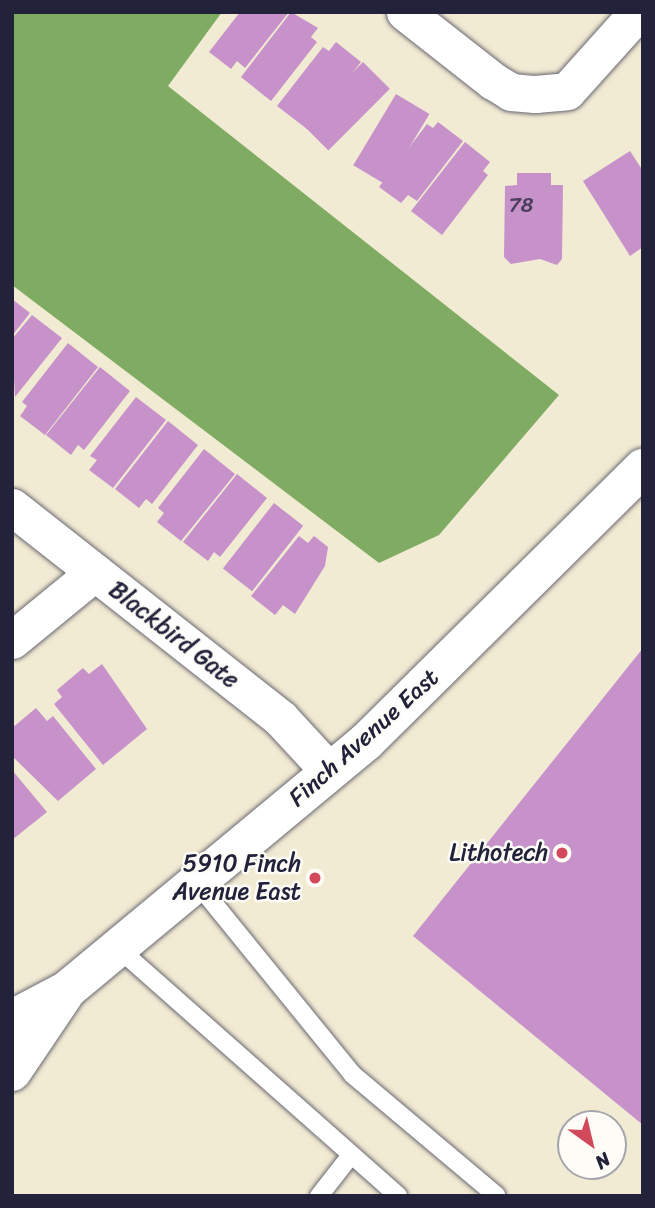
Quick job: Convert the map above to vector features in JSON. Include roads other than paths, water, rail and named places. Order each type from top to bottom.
[{"type":"main road","name":"Finch Avenue East","points":[[12,1019],[67,990],[419,693],[642,470]]},
{"type":"main road","name":"Finch Avenue East","points":[[12,1072],[67,990]]},
{"type":"street","points":[[405,12],[493,81],[512,92],[535,94],[567,91],[638,12]]},
{"type":"street","name":"Blackbird Gate","points":[[12,507],[281,719],[328,770]]},
{"type":"street","points":[[12,640],[95,572]]},
{"type":"lane","points":[[197,883],[352,1074],[497,1196]]},
{"type":"lane","points":[[118,948],[398,1196]]},
{"type":"lane","points":[[319,1196],[351,1155]]},
{"type":"place","name":"Lithotech","points":[[562,853]]},
{"type":"place","name":"5910 Finch Avenue East","points":[[315,878]]}]
